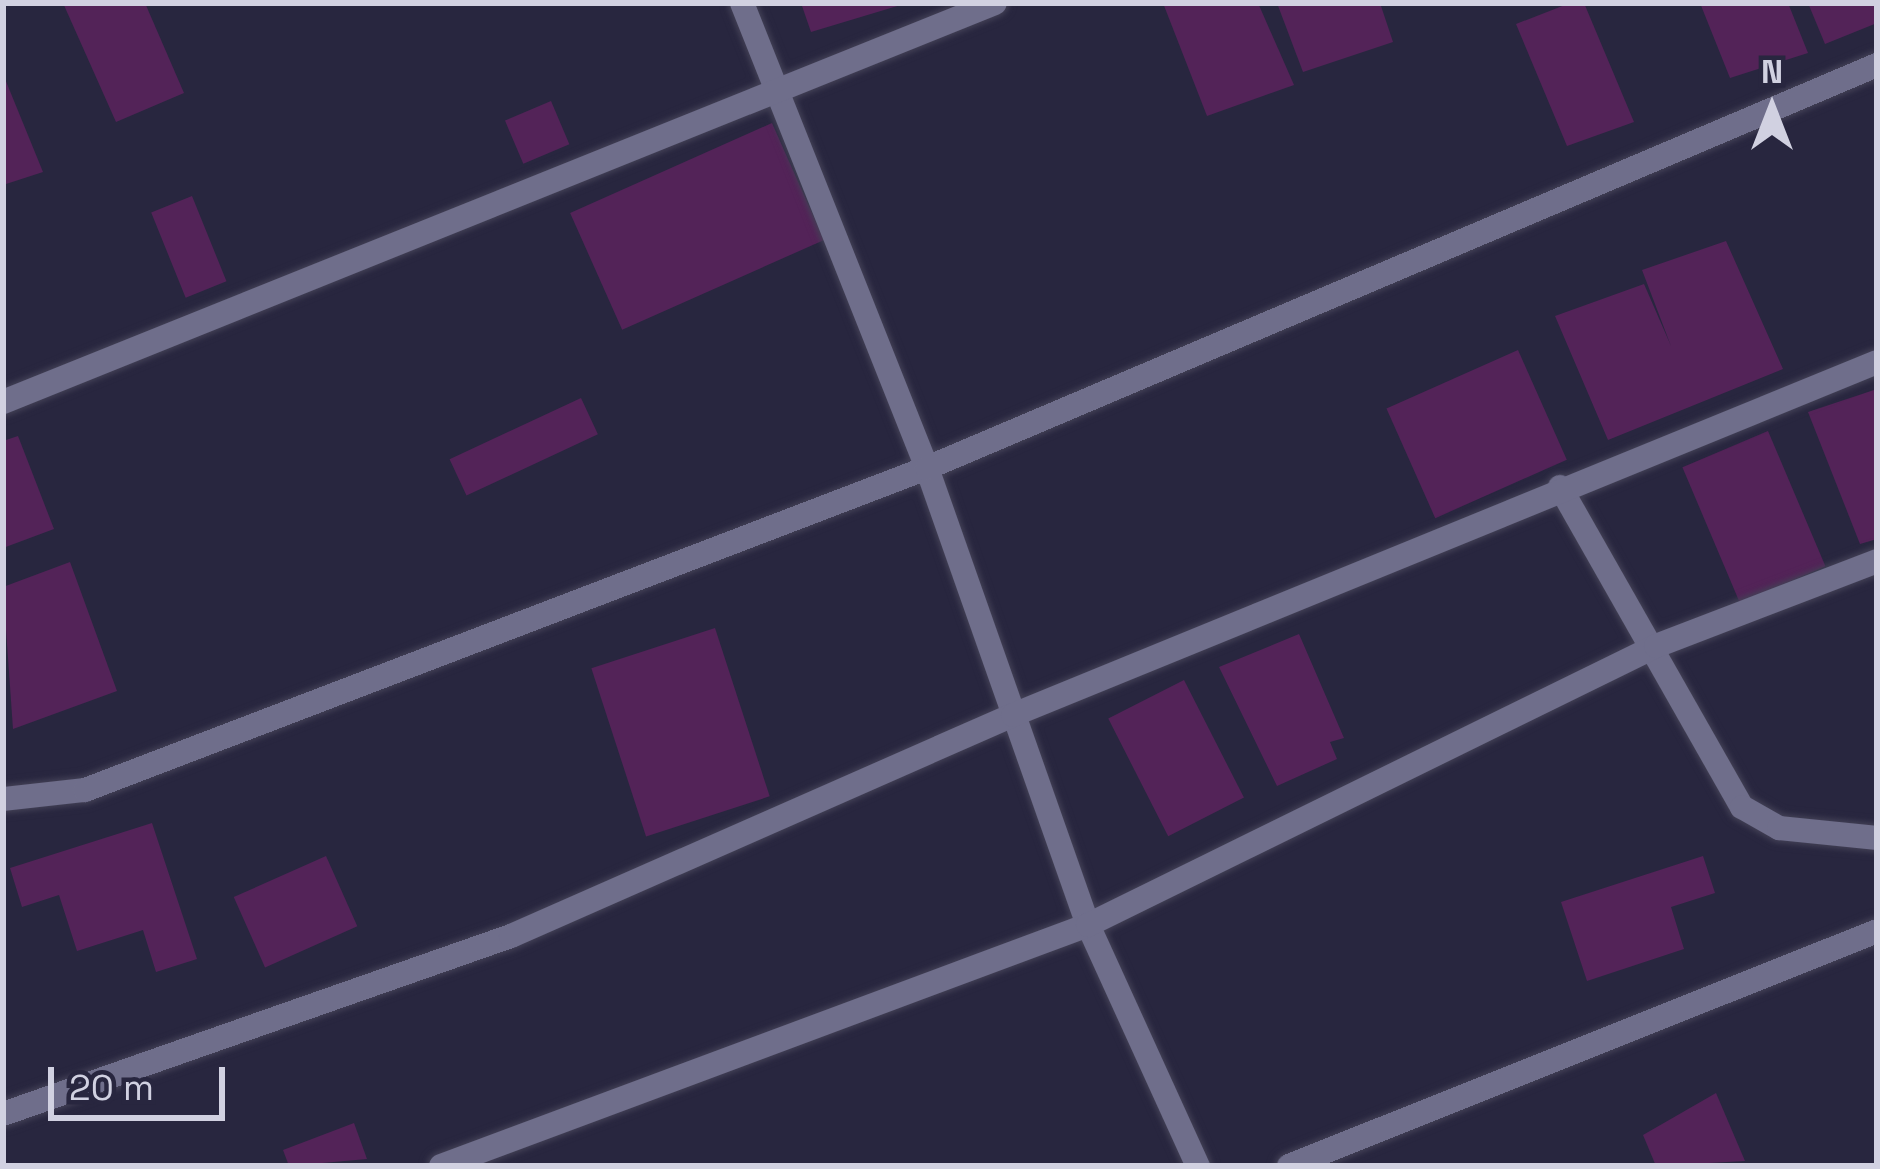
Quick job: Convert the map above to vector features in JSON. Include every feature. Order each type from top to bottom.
[{"type":"street","points":[[742,3],[928,468],[1088,925],[1198,1166]]},
{"type":"street","points":[[3,402],[775,85],[995,3]]},
{"type":"street","points":[[3,800],[85,790],[928,468],[1877,65]]},
{"type":"street","points":[[3,1114],[511,936],[1013,715],[1560,487],[1877,362]]},
{"type":"street","points":[[1560,487],[1656,646],[1742,807],[1779,827],[1877,838]]},
{"type":"street","points":[[441,1166],[1088,925],[1656,646],[1877,561]]},
{"type":"street","points":[[1289,1166],[1877,931]]},
{"type":"building","points":[[63,3],[145,3],[184,93],[116,122]]},
{"type":"building","points":[[801,3],[904,3],[904,4],[811,32]]},
{"type":"building","points":[[1163,3],[1258,3],[1294,85],[1207,116]]},
{"type":"building","points":[[1277,3],[1380,3],[1393,42],[1303,72]]},
{"type":"building","points":[[1570,3],[1584,3],[1634,122],[1567,146],[1516,24]]},
{"type":"building","points":[[1700,3],[1788,3],[1808,53],[1730,78]]},
{"type":"building","points":[[1808,3],[1877,3],[1877,23],[1825,44]]},
{"type":"building","points":[[3,74],[43,172],[3,185]]},
{"type":"building","points":[[551,101],[569,144],[523,164],[505,121]]},
{"type":"building","points":[[772,123],[824,240],[622,330],[570,213]]},
{"type":"building","points":[[192,196],[226,281],[186,298],[151,212]]},
{"type":"building","points":[[1726,241],[1783,369],[1608,440],[1555,316],[1644,284],[1671,346],[1642,270]]},
{"type":"building","points":[[1518,350],[1567,460],[1435,518],[1386,409]]},
{"type":"building","points":[[1877,389],[1877,539],[1860,544],[1808,412]]},
{"type":"building","points":[[581,398],[598,434],[466,496],[450,459]]},
{"type":"building","points":[[1768,431],[1825,566],[1740,603],[1682,467]]},
{"type":"building","points":[[18,436],[54,529],[3,548],[3,441]]},
{"type":"building","points":[[70,562],[117,691],[13,729],[3,587]]},
{"type":"building","points":[[715,628],[770,796],[646,837],[591,668]]},
{"type":"building","points":[[1299,634],[1344,738],[1330,742],[1337,759],[1277,786],[1219,667]]},
{"type":"building","points":[[1184,680],[1244,798],[1168,836],[1108,719]]},
{"type":"building","points":[[152,823],[197,959],[156,972],[143,930],[77,951],[59,895],[22,907],[10,868]]},
{"type":"building","points":[[326,856],[357,926],[265,967],[234,897]]},
{"type":"building","points":[[1703,856],[1715,893],[1671,907],[1684,949],[1587,981],[1561,902]]},
{"type":"building","points":[[1716,1093],[1745,1161],[1656,1166],[1643,1135]]},
{"type":"building","points":[[354,1123],[367,1159],[289,1166],[283,1150]]}]
